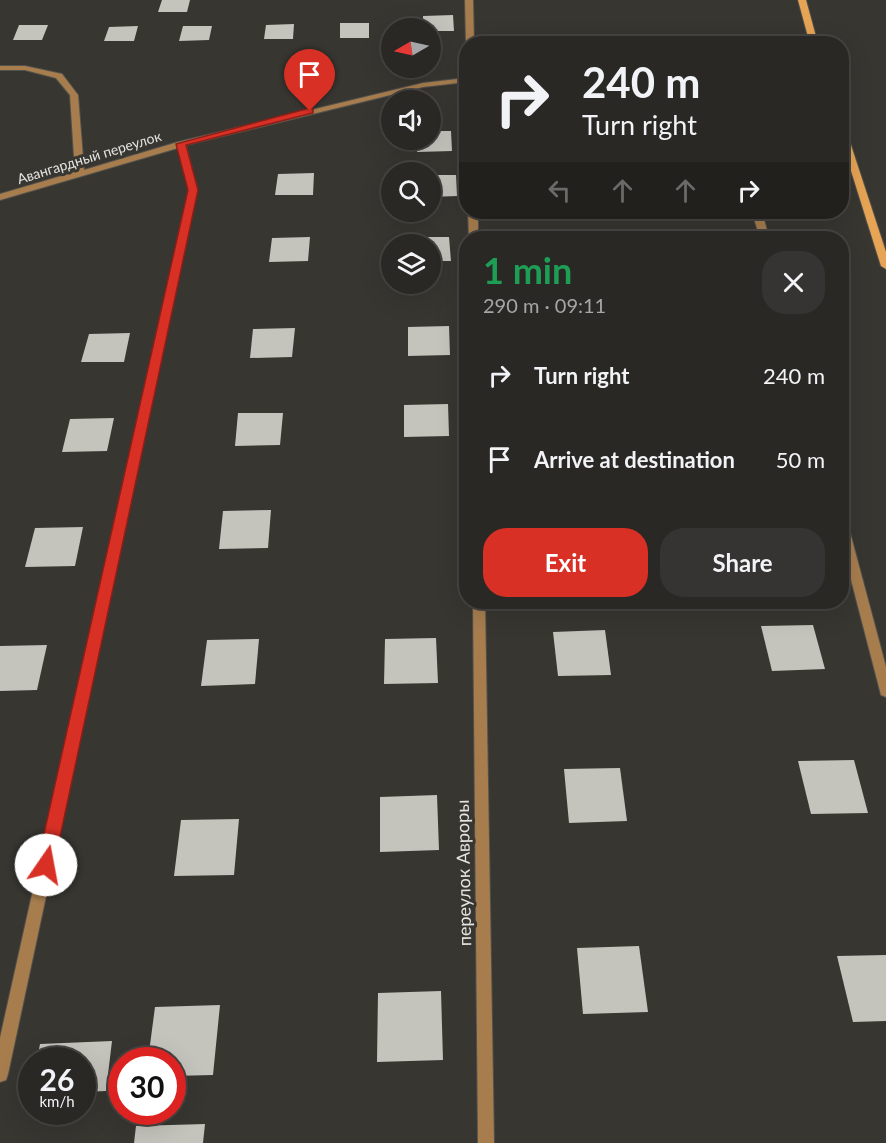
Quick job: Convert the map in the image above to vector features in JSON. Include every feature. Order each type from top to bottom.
[{"type":"main road","points":[[802,0],[812,36]]},
{"type":"main road","points":[[849,152],[886,266]]},
{"type":"street","points":[[469,0],[470,36]]},
{"type":"street","points":[[0,68],[26,68],[59,76],[74,95],[80,174]]},
{"type":"street","name":"Авангардный переулок","points":[[0,198],[181,144],[423,85],[459,81]]},
{"type":"street","points":[[0,1074],[193,190],[181,144]]},
{"type":"street","points":[[849,551],[886,691]]},
{"type":"street","name":"переулок Авроры","points":[[478,609],[486,1143]]},
{"type":"building","points":[[162,0],[190,0],[187,12],[158,12]]},
{"type":"building","points":[[453,15],[454,31],[441,31],[441,18],[423,18],[423,16]]},
{"type":"building","points":[[340,23],[369,23],[369,38],[340,38]]},
{"type":"building","points":[[294,24],[293,39],[264,39],[266,25]]},
{"type":"building","points":[[19,25],[48,25],[42,40],[13,40]]},
{"type":"building","points":[[138,26],[134,41],[104,41],[109,27]]},
{"type":"building","points":[[183,26],[212,26],[209,40],[179,41]]},
{"type":"building","points":[[441,131],[451,131],[452,151],[417,152],[417,150],[441,150]]},
{"type":"building","points":[[314,173],[313,195],[275,195],[278,174]]},
{"type":"building","points":[[441,175],[456,175],[457,196],[441,197]]},
{"type":"building","points":[[310,237],[308,261],[269,262],[272,238]]},
{"type":"building","points":[[441,237],[449,237],[451,261],[441,261]]},
{"type":"building","points":[[449,326],[450,355],[408,356],[408,327]]},
{"type":"building","points":[[295,328],[292,357],[250,358],[253,329]]},
{"type":"building","points":[[130,333],[124,362],[81,362],[89,334]]},
{"type":"building","points":[[448,404],[449,436],[404,437],[404,405]]},
{"type":"building","points":[[238,413],[283,413],[280,445],[235,446]]},
{"type":"building","points":[[114,418],[107,451],[62,452],[70,419]]},
{"type":"building","points":[[271,510],[268,548],[219,549],[223,511]]},
{"type":"building","points":[[83,527],[75,566],[25,567],[35,528]]},
{"type":"building","points":[[813,625],[825,669],[772,671],[761,626]]},
{"type":"building","points":[[605,630],[611,675],[558,676],[553,632]]},
{"type":"building","points":[[436,638],[438,683],[384,684],[385,639]]},
{"type":"building","points":[[259,639],[255,684],[201,686],[207,640]]},
{"type":"building","points":[[47,645],[37,690],[0,691],[0,646]]},
{"type":"building","points":[[854,760],[868,813],[811,814],[798,761]]},
{"type":"building","points":[[620,768],[627,821],[569,823],[564,769]]},
{"type":"building","points":[[437,795],[439,850],[380,852],[380,797]]},
{"type":"building","points":[[239,819],[234,875],[174,876],[181,820]]},
{"type":"building","points":[[639,946],[648,1012],[583,1014],[577,948]]},
{"type":"building","points":[[886,955],[886,1021],[853,1022],[837,956]]},
{"type":"building","points":[[441,991],[443,1060],[377,1062],[378,993]]},
{"type":"building","points":[[220,1005],[213,1075],[186,1076],[186,1047],[150,1047],[155,1007]]},
{"type":"building","points":[[112,1041],[111,1047],[108,1047],[106,1091],[96,1091],[96,1047],[39,1047],[40,1044]]},
{"type":"building","points":[[205,1124],[203,1143],[134,1143],[136,1126]]},
{"type":"route","points":[[46,865],[193,190],[181,144],[310,111]]}]
